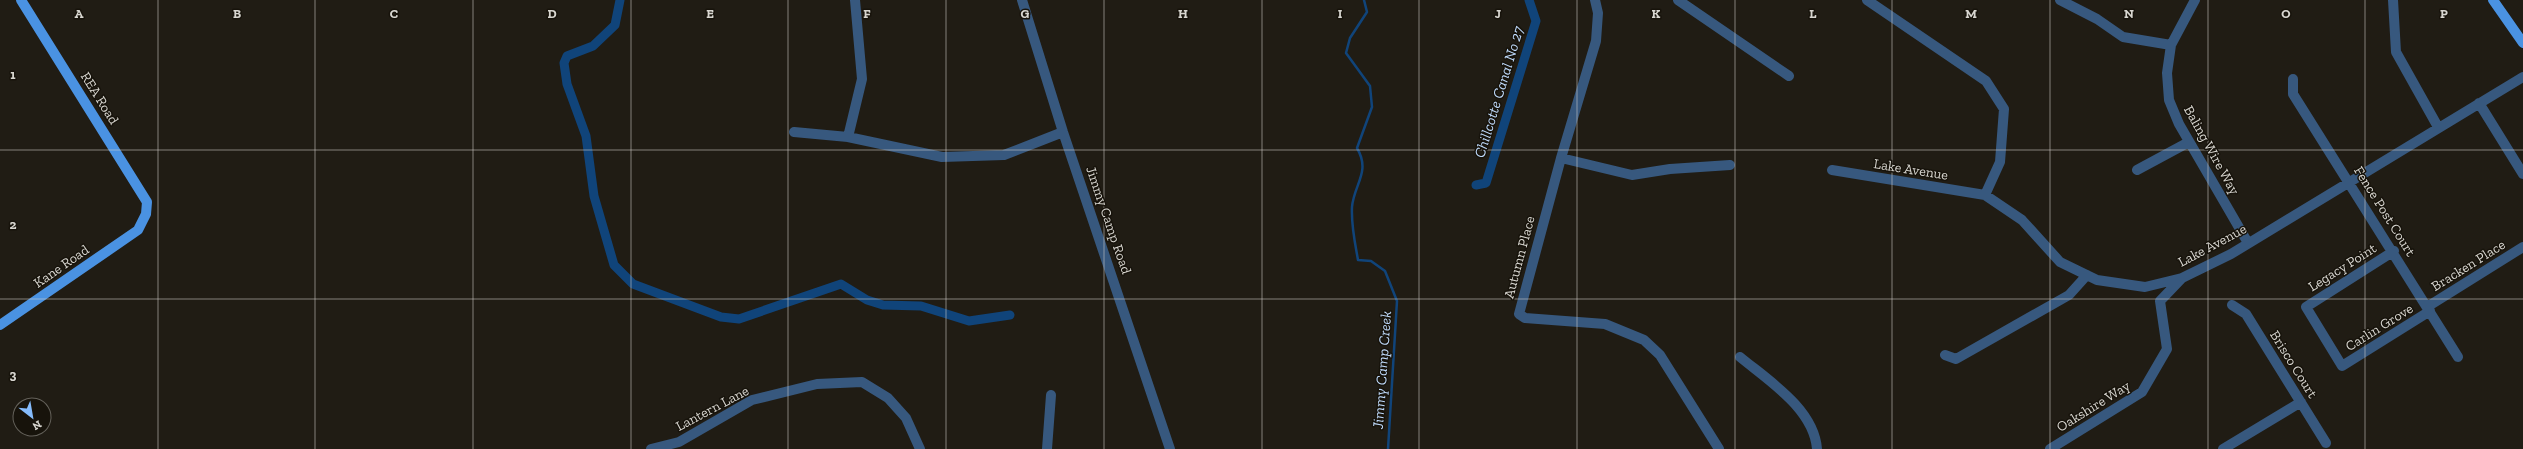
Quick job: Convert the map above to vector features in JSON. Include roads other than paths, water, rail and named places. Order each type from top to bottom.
[{"type":"main road","name":"REA Road","points":[[21,0],[147,202],[146,214],[138,230]]},
{"type":"main road","points":[[2493,0],[2523,44]]},
{"type":"main road","name":"Kane Road","points":[[0,325],[138,230]]},
{"type":"street","points":[[848,137],[862,79],[855,0]]},
{"type":"street","name":"Jimmy Camp Road","points":[[1022,0],[1063,132],[1170,449]]},
{"type":"street","name":"Autumn Place","points":[[1595,0],[1598,13],[1596,41],[1561,158],[1519,314],[1525,318],[1605,324],[1644,340],[1660,355],[1719,449]]},
{"type":"street","points":[[1678,0],[1789,76]]},
{"type":"street","points":[[1867,0],[1986,81],[2004,109],[2000,162],[1985,195]]},
{"type":"street","points":[[2060,0],[2097,19],[2123,37],[2171,45]]},
{"type":"street","name":"Baling Wire Way","points":[[2195,0],[2171,45],[2167,73],[2169,100],[2189,142],[2248,243]]},
{"type":"street","points":[[2393,0],[2396,52],[2438,127]]},
{"type":"street","name":"Lake Avenue","points":[[1832,170],[1985,195],[2022,220],[2060,262],[2097,280],[2145,286],[2182,278],[2248,243],[2523,77]]},
{"type":"street","name":"Fence Post Court","points":[[2293,79],[2293,94],[2394,251],[2458,357]]},
{"type":"street","points":[[2479,103],[2523,174]]},
{"type":"street","points":[[794,132],[848,137],[942,157],[1004,155],[1063,132]]},
{"type":"street","points":[[2137,170],[2189,142]]},
{"type":"street","points":[[1561,158],[1632,175],[1670,169],[1730,165]]},
{"type":"street","name":"Bracken Place","points":[[2429,309],[2523,247]]},
{"type":"street","name":"Legacy Point","points":[[2342,366],[2306,307],[2394,251]]},
{"type":"street","points":[[1945,355],[1956,359],[2068,295],[2087,275]]},
{"type":"street","name":"Oakshire Way","points":[[2050,449],[2142,392],[2167,349],[2160,301],[2182,278]]},
{"type":"street","name":"Brisco Court","points":[[2232,305],[2246,314],[2326,443]]},
{"type":"street","name":"Carlin Grove","points":[[2342,366],[2429,309]]},
{"type":"street","points":[[1740,357],[1794,402],[1816,437],[1817,449]]},
{"type":"street","name":"Lantern Lane","points":[[651,449],[663,448],[679,442],[752,400],[817,384],[862,382],[888,398],[906,418],[920,449]]},
{"type":"street","points":[[1047,449],[1051,395]]},
{"type":"street","points":[[2223,449],[2301,402]]},
{"type":"waterway","name":"Chillcotte Canal No 27","points":[[620,0],[615,25],[593,46],[567,56],[564,63],[567,84],[586,136],[594,196],[614,265],[633,284],[721,317],[739,319],[841,284],[867,300],[883,305],[921,306],[969,321],[1010,315]]},
{"type":"waterway","name":"Jimmy Camp Creek","points":[[1364,0],[1367,12],[1350,38],[1346,53],[1370,86],[1372,107],[1357,148],[1361,156],[1362,171],[1353,199],[1352,220],[1358,260],[1371,261],[1385,271],[1397,301],[1388,449]]},
{"type":"waterway","name":"Chillcotte Canal No 27","points":[[1476,185],[1486,183],[1536,21],[1529,0]]}]
